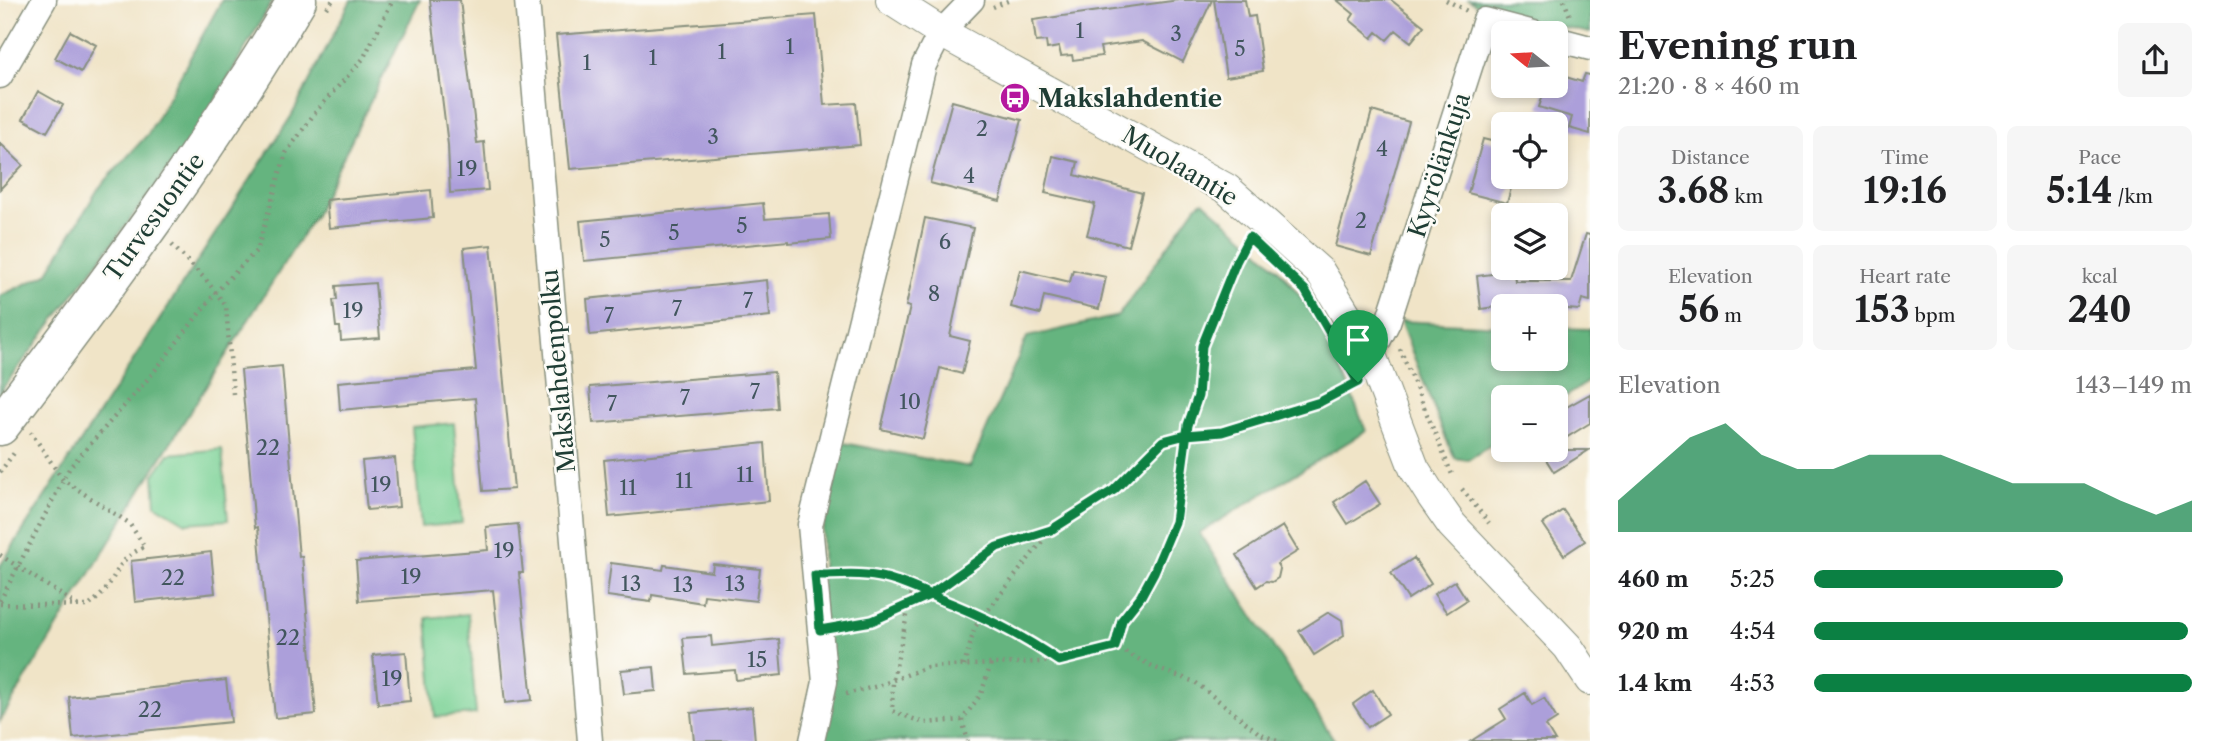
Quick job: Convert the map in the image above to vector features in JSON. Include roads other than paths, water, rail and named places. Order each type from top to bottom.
[{"type":"main road","name":"Turvesuontie","points":[[15,428],[79,322],[201,152],[256,69],[297,0]]},
{"type":"street","points":[[0,76],[44,0]]},
{"type":"street","name":"Makslahdenpolku","points":[[527,0],[590,741]]},
{"type":"street","name":"Muolaantie","points":[[891,0],[941,32],[1227,189],[1320,272],[1365,373],[1414,468],[1431,495],[1452,525],[1568,647],[1590,680]]},
{"type":"street","points":[[812,741],[825,682],[810,525],[924,65],[941,32],[972,0]]},
{"type":"street","name":"Kyyrölänkuja","points":[[1365,373],[1388,323],[1485,20],[1491,22]]},
{"type":"street","points":[[1568,42],[1590,48]]},
{"type":"place","name":"Makslahdentie","points":[[1015,98]]}]
